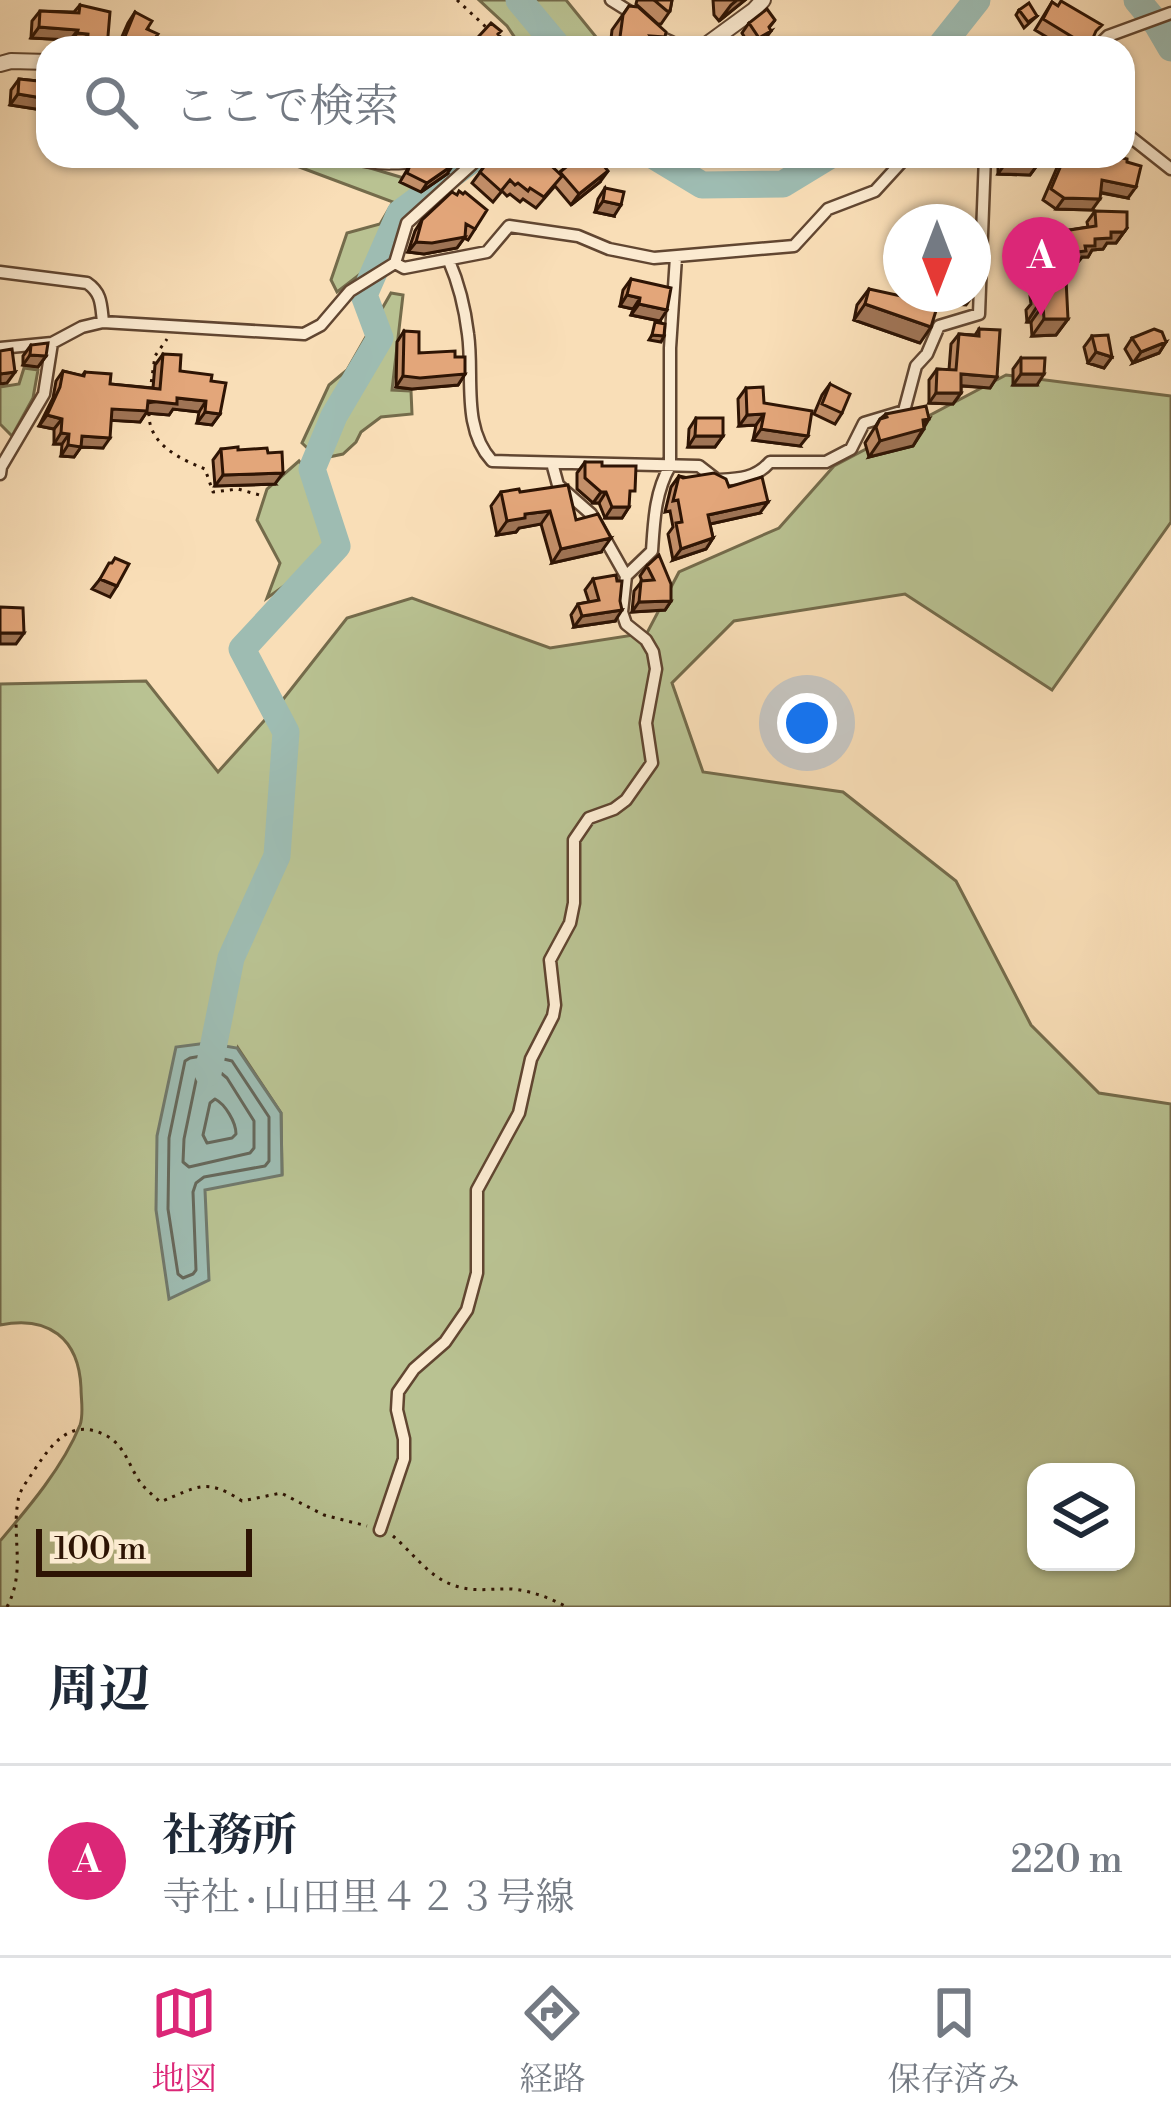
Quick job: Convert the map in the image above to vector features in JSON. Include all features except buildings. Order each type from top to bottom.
[{"type":"street","points":[[611,0],[634,7],[658,36]]},
{"type":"street","points":[[718,36],[763,0]]},
{"type":"street","points":[[1108,36],[1171,13]]},
{"type":"street","points":[[0,64],[36,62]]},
{"type":"street","points":[[1135,140],[1171,169]]},
{"type":"street","points":[[0,348],[52,343],[103,322],[304,334],[321,325],[350,291],[395,263],[407,223],[469,168]]},
{"type":"street","points":[[395,263],[404,268],[488,252],[509,226],[578,236],[654,259],[794,246],[829,208],[875,191],[896,168]]},
{"type":"street","points":[[448,261],[458,281],[469,337],[471,413],[483,451],[492,461],[699,466],[717,480],[742,479],[760,473],[770,462],[826,462],[850,448],[864,423],[904,411],[916,366],[939,326],[979,314],[985,168]]},
{"type":"street","points":[[626,576],[652,551],[661,482],[670,466],[676,257]]},
{"type":"street","points":[[0,272],[87,283],[100,296],[103,322]]},
{"type":"street","points":[[0,474],[44,394],[52,343]]},
{"type":"street","points":[[380,1529],[404,1459],[398,1392],[445,1342],[467,1310],[478,1274],[478,1190],[519,1113],[531,1059],[553,1016],[550,960],[570,923],[574,903],[574,840],[589,818],[626,800],[652,763],[646,723],[656,669],[653,652],[626,624],[622,612],[626,576],[591,514],[558,484],[552,463]]},
{"type":"path","points":[[457,0],[493,35]]},
{"type":"path","points":[[170,326],[155,356],[149,424],[154,434],[173,455],[205,469],[213,492],[238,489],[263,496]]},
{"type":"path","points":[[7,1607],[19,1570],[20,1492],[49,1448],[64,1433],[81,1430],[106,1435],[121,1448],[141,1484],[160,1502],[198,1486],[218,1486],[242,1501],[281,1493],[324,1515],[380,1529],[395,1537],[438,1579],[458,1587],[512,1589],[547,1596],[567,1607]]},
{"type":"green space","points":[[479,0],[566,0],[595,36],[514,36]]},
{"type":"green space","points":[[302,168],[370,168],[427,185],[372,265],[337,292],[331,280],[347,233],[380,224],[393,202]]},
{"type":"green space","points":[[391,293],[403,295],[392,390],[411,391],[412,414],[381,417],[343,454],[319,459],[302,443],[329,385],[347,370]]},
{"type":"green space","points":[[24,368],[38,370],[33,398],[12,436],[0,424],[0,387],[19,384]]},
{"type":"green space","points":[[1006,375],[1171,396],[1171,522],[1052,690],[905,594],[734,621],[672,683],[703,772],[843,792],[956,881],[1031,1025],[1099,1093],[1171,1104],[1171,1607],[0,1607],[0,1541],[55,1471],[73,1441],[82,1412],[79,1371],[67,1343],[46,1327],[0,1325],[0,684],[146,681],[218,772],[347,618],[412,598],[550,648],[647,633],[679,572],[779,528],[834,466]],"holes":[[[238,1048],[281,1113],[282,1174],[205,1189]]]},
{"type":"green space","points":[[299,461],[328,497],[344,544],[267,598],[280,563],[257,520],[267,489]]},
{"type":"water","points":[[207,1043],[237,1048],[281,1113],[282,1175],[205,1190],[209,1280],[169,1299],[156,1210],[157,1136],[176,1047]]},
{"type":"waterway","points":[[519,0],[549,36]]},
{"type":"waterway","points":[[948,36],[977,0]]},
{"type":"waterway","points":[[1137,0],[1171,48]]},
{"type":"waterway","points":[[208,1073],[231,958],[277,856],[286,732],[242,649],[337,546],[312,469],[334,416],[380,338],[364,295],[400,213],[461,168]]},
{"type":"waterway","points":[[674,168],[702,185],[783,184],[809,168]]},
{"type":"place","name":"社務所","points":[[1041,316]]}]
